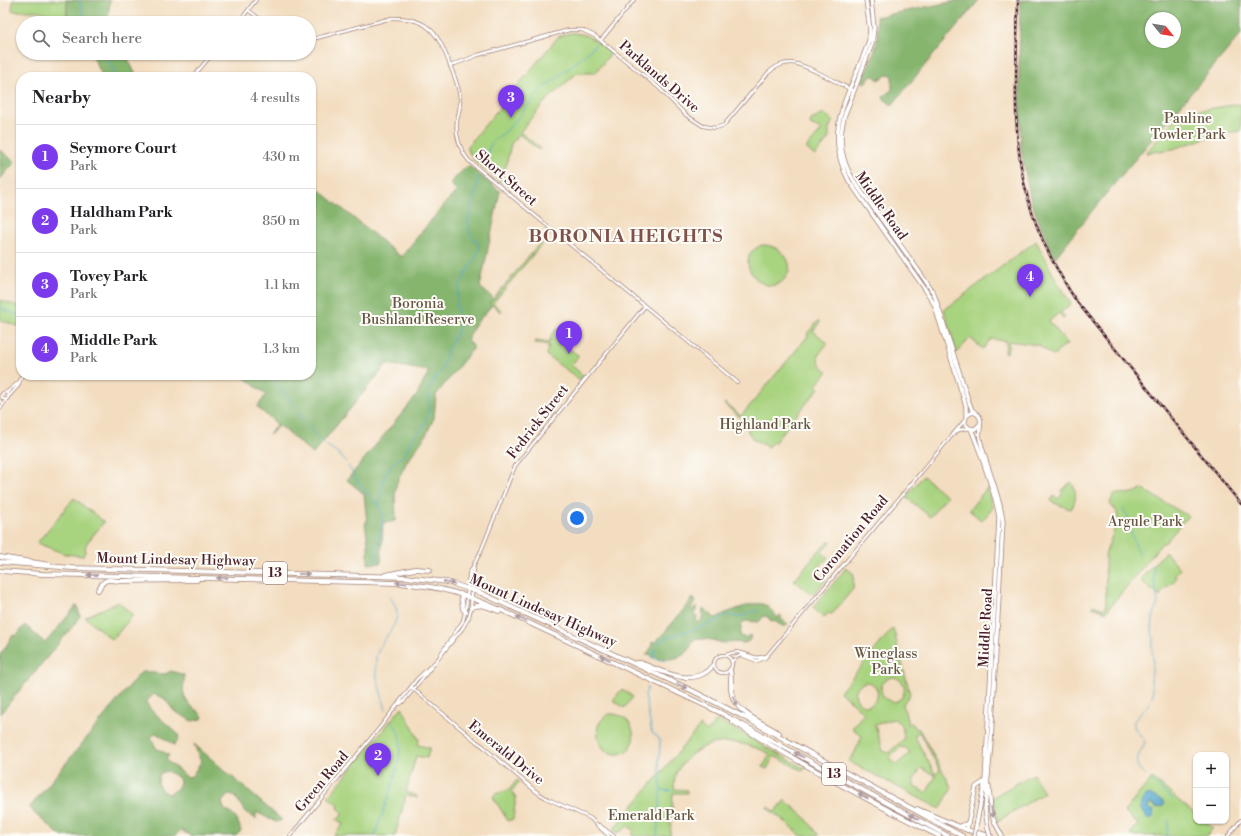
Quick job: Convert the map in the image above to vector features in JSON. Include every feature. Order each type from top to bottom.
[{"type":"highway","points":[[0,557],[34,563],[85,566],[92,569]]},
{"type":"highway","name":"Mount Lindesay Highway","points":[[0,562],[49,567],[92,569],[382,576],[429,579],[470,589],[490,596],[713,701],[962,836]]},
{"type":"highway","name":"Mount Lindesay Highway","points":[[0,570],[43,574],[398,583],[432,587],[469,596],[719,712],[948,836]]},
{"type":"highway","points":[[382,576],[407,570],[430,570]]},
{"type":"highway","points":[[98,590],[103,582],[109,580],[196,580],[201,578]]},
{"type":"highway","points":[[461,594],[463,609],[466,612]]},
{"type":"highway","points":[[471,608],[482,605],[504,614],[510,614]]},
{"type":"highway","points":[[634,663],[641,663],[672,675],[685,677],[694,676],[710,670],[713,665]]},
{"type":"highway","points":[[730,670],[732,694],[738,707],[789,741]]},
{"type":"highway","points":[[719,712],[758,738],[922,828],[940,836]]},
{"type":"highway","points":[[909,807],[920,810],[967,830]]},
{"type":"highway","points":[[959,827],[968,823]]},
{"type":"highway","points":[[922,828],[934,836]]},
{"type":"main road","name":"Middle Road","points":[[866,0],[870,30],[869,40],[852,90],[841,133],[841,148],[844,160],[857,185],[934,294],[970,406],[976,414]]},
{"type":"main road","name":"Middle Road","points":[[870,0],[874,28],[872,44],[840,115],[836,145],[841,165],[849,181],[934,304],[966,406],[966,418]]},
{"type":"main road","points":[[971,413],[976,414],[980,418],[980,424],[977,428],[970,429],[966,425],[966,418],[971,413]]},
{"type":"main road","name":"Middle Road","points":[[974,836],[986,782],[991,742],[1003,522],[1000,505],[980,439],[980,424]]},
{"type":"main road","name":"Middle Road","points":[[970,429],[974,434],[982,457],[999,519],[985,809],[988,829],[991,836]]},
{"type":"main road","points":[[967,830],[976,787],[986,782],[990,787],[992,818],[1002,836]]},
{"type":"main road","points":[[967,830],[971,833],[983,836]]},
{"type":"main road","points":[[967,830],[991,836]]},
{"type":"street","points":[[243,16],[256,0]]},
{"type":"street","points":[[601,40],[634,0]]},
{"type":"street","points":[[248,10],[256,16]]},
{"type":"street","name":"Short Street","points":[[316,38],[386,20],[406,19],[423,24],[431,30],[441,43],[459,92],[460,105],[457,132],[460,145],[465,156],[477,168],[737,382]]},
{"type":"street","name":"Parklands Drive","points":[[450,66],[478,55],[569,30],[582,30],[589,32],[601,40],[658,87],[686,115],[703,126],[710,128],[720,127],[728,122],[768,73],[779,65],[793,63],[799,64],[852,90]]},
{"type":"street","points":[[197,72],[207,60]]},
{"type":"street","name":"Fedrick Street","points":[[470,589],[470,574],[517,462],[645,306]]},
{"type":"street","points":[[0,401],[3,394],[7,394],[20,380]]},
{"type":"street","points":[[0,409],[6,400],[7,394]]},
{"type":"street","points":[[2,397],[6,400]]},
{"type":"street","name":"Coronation Road","points":[[766,656],[966,418]]},
{"type":"street","name":"Coronation Road","points":[[952,435],[959,430],[970,429]]},
{"type":"street","name":"Green Road","points":[[290,836],[435,662],[460,627],[466,612],[470,589]]},
{"type":"street","name":"Green Road","points":[[440,655],[462,630],[468,619],[471,608],[469,596]]},
{"type":"street","points":[[738,652],[757,658],[766,656],[757,661],[743,656],[738,656],[732,662],[730,670],[726,673],[719,673],[715,670],[713,665],[718,656],[726,656],[738,652]]},
{"type":"street","points":[[726,656],[730,658],[732,662]]},
{"type":"street","name":"Emerald Drive","points":[[412,688],[538,792],[548,799],[582,814],[614,836]]},
{"type":"street","points":[[1228,836],[1241,820]]},
{"type":"street","name":"Emerald Drive","points":[[595,823],[609,836]]},
{"type":"green space","points":[[13,0],[67,0],[67,16],[57,16],[40,11],[12,11]]},
{"type":"green space","points":[[67,0],[110,0],[108,16],[67,16]]},
{"type":"green space","points":[[961,0],[979,0],[892,105],[884,99],[883,96],[892,90],[892,76],[889,74],[878,80],[874,76],[869,77],[867,82],[864,83],[862,81],[873,57],[877,43],[876,17]]},
{"type":"green space","points":[[1020,0],[1241,0],[1241,34],[1104,196],[1054,259],[1031,202],[1021,150],[1019,73]]},
{"type":"green space","points":[[570,33],[587,36],[611,53],[595,73],[577,73],[543,104],[520,132],[540,148],[539,150],[519,134],[511,144],[502,183],[475,161],[466,148],[558,37]]},
{"type":"green space","points":[[94,60],[128,60],[134,72],[100,72]]},
{"type":"green space","name":"Pauline Towler Park","points":[[1241,104],[1241,131],[1215,135],[1173,149],[1146,153],[1179,113]]},
{"type":"green space","points":[[824,114],[833,120],[829,129],[829,138],[815,156],[806,148],[822,130],[810,125],[811,120]]},
{"type":"green space","points":[[0,150],[15,162],[0,179]]},
{"type":"green space","name":"Boronia Bushland Reserve","points":[[469,166],[500,191],[480,287],[494,299],[490,303],[492,305],[474,326],[467,341],[474,347],[436,395],[434,418],[425,437],[407,461],[397,482],[395,493],[396,521],[383,523],[381,563],[368,564],[368,543],[365,523],[367,523],[364,494],[347,480],[417,395],[429,371],[387,364],[313,454],[279,425],[270,435],[269,434],[277,424],[257,407],[266,395],[247,380],[316,380],[316,187],[401,257],[456,192],[450,183],[466,167]]},
{"type":"green space","points":[[549,232],[551,233],[493,303],[502,311],[501,312],[490,303]]},
{"type":"green space","points":[[1036,241],[1056,280],[1071,304],[1061,312],[1065,317],[1064,319],[1059,313],[1049,321],[1068,344],[1062,347],[1054,356],[1038,345],[1009,341],[1007,353],[1005,353],[1006,341],[991,339],[983,349],[970,338],[957,353],[944,310]]},
{"type":"green space","points":[[762,245],[768,245],[780,250],[787,260],[789,271],[786,277],[778,284],[770,285],[761,282],[754,276],[749,268],[748,260],[752,252]]},
{"type":"green space","points":[[0,300],[16,305],[16,325],[0,320]]},
{"type":"green space","name":"Highland Park","points":[[818,321],[820,322],[813,331],[828,343],[819,354],[818,358],[820,364],[828,372],[816,385],[819,388],[774,443],[772,442],[768,447],[753,439],[748,432],[747,423],[724,404],[725,403],[741,416],[808,336],[807,334]]},
{"type":"green space","points":[[556,329],[565,337],[561,342],[579,356],[571,365],[583,375],[580,380],[546,355],[549,345],[535,343],[536,341],[549,343],[552,334]]},
{"type":"green space","points":[[923,476],[947,496],[930,517],[906,497]]},
{"type":"green space","points":[[1071,482],[1076,495],[1072,508],[1070,509],[1052,502],[1051,500],[1054,496],[1057,499],[1062,495],[1062,490]]},
{"type":"green space","points":[[987,488],[993,508],[982,521],[969,510]]},
{"type":"green space","name":"Argule Park","points":[[1142,489],[1188,516],[1165,543],[1162,543],[1106,612],[1092,607],[1093,605],[1104,609],[1106,608],[1105,555],[1118,519],[1117,512],[1110,504],[1113,495],[1131,493]]},
{"type":"green space","points":[[74,498],[104,522],[86,544],[83,556],[65,554],[37,543]]},
{"type":"green space","points":[[830,541],[831,543],[821,552],[828,557],[816,571],[826,580],[814,593],[811,594],[794,580],[821,548]]},
{"type":"green space","points":[[1164,553],[1166,553],[1180,569],[1174,576],[1177,578],[1161,593],[1160,597],[1140,580]]},
{"type":"green space","points":[[846,568],[854,574],[853,589],[832,614],[828,613],[824,618],[813,608]]},
{"type":"green space","points":[[693,598],[696,601],[691,608],[692,610],[697,606],[694,615],[697,617],[696,623],[702,619],[703,608],[715,618],[740,608],[762,604],[767,606],[778,618],[781,615],[781,619],[788,624],[784,627],[764,616],[759,622],[745,621],[742,623],[740,635],[745,638],[749,635],[751,636],[749,641],[744,643],[723,643],[695,638],[689,650],[677,658],[661,659],[652,657],[651,654],[646,655],[651,648],[652,642],[655,642],[664,633]]},
{"type":"green space","points":[[118,602],[133,615],[112,640],[85,617]]},
{"type":"green space","points":[[77,605],[80,616],[73,626],[0,714],[0,654],[11,637],[13,635],[16,636],[25,625],[45,643]]},
{"type":"green space","name":"Wineglass Park","points":[[893,628],[910,694],[903,704],[908,724],[912,723],[914,728],[919,729],[952,788],[940,809],[848,761],[854,754],[862,736],[852,728],[864,713],[840,692]],"holes":[[[893,677],[898,679],[904,685],[904,693],[902,697],[894,702],[884,698],[882,694],[882,685],[884,681]],[[867,682],[875,686],[878,694],[872,704],[867,706],[858,702],[855,694],[858,686]],[[893,719],[896,720],[903,730],[904,739],[888,753],[883,751],[875,725]],[[919,732],[940,771],[935,774],[914,735]],[[901,747],[905,747],[910,753],[896,765],[889,756]],[[921,768],[936,776],[926,793],[913,786],[915,783],[913,781]]]},
{"type":"green space","points":[[144,671],[165,674],[171,671],[184,675],[183,692],[185,698],[189,704],[203,716],[202,719],[192,721],[174,711],[164,698],[154,694],[146,702],[150,709],[178,734],[179,739],[174,745],[156,733],[151,737],[156,748],[169,755],[166,760],[187,777],[192,776],[201,762],[194,744],[282,820],[276,822],[256,812],[256,819],[245,812],[235,796],[228,795],[222,802],[224,809],[236,818],[239,824],[241,831],[236,836],[191,836],[181,830],[175,836],[61,836],[34,813],[30,807],[139,674]],"holes":[[[167,771],[179,778],[180,782],[178,788],[169,794],[163,791],[158,783],[161,773]]]},
{"type":"green space","points":[[622,689],[633,697],[624,708],[613,700]]},
{"type":"green space","points":[[402,707],[419,740],[418,745],[430,748],[427,758],[416,756],[406,792],[417,796],[417,798],[406,795],[395,836],[334,836],[343,824],[336,819],[341,817],[342,814],[338,808],[339,805],[328,797]]},
{"type":"green space","points":[[609,714],[619,715],[626,719],[631,726],[633,741],[625,752],[613,754],[604,749],[600,743],[597,732],[598,725],[602,719]]},
{"type":"green space","name":"Emerald Park","points":[[717,720],[805,768],[803,771],[774,756],[767,769],[763,767],[770,754],[759,749],[737,743],[726,742],[704,747],[685,761],[676,774],[674,789],[687,790],[687,793],[673,793],[670,836],[632,836],[634,831],[628,826],[619,832],[613,830],[700,726],[707,732]]},
{"type":"green space","points":[[1033,774],[1044,793],[998,821],[993,797]]},
{"type":"green space","points":[[1152,778],[1193,812],[1193,824],[1208,824],[1213,828],[1206,836],[1131,836],[1130,835],[1138,824],[1124,812]]},
{"type":"green space","points":[[517,780],[519,782],[511,792],[516,797],[513,819],[508,821],[493,797],[495,794],[509,790]]},
{"type":"green space","points":[[785,800],[804,816],[819,835],[818,836],[801,836],[767,808],[768,806],[775,812]]},
{"type":"water","points":[[1149,794],[1163,801],[1164,804],[1163,806],[1156,808],[1153,804],[1149,804],[1148,808],[1154,811],[1152,818],[1149,820],[1140,808],[1145,796]]},
{"type":"waterway","points":[[79,0],[84,16]]},
{"type":"waterway","points":[[483,166],[493,141],[505,132],[539,92],[584,56],[597,43]]},
{"type":"waterway","points":[[108,60],[114,72]]},
{"type":"waterway","points":[[379,507],[385,474],[391,465],[404,455],[411,440],[423,428],[429,413],[429,392],[433,382],[442,369],[448,349],[461,324],[456,305],[459,288],[479,249],[477,242],[471,236],[468,223],[479,176]]},
{"type":"waterway","points":[[0,308],[16,314]]},
{"type":"waterway","points":[[274,380],[289,398],[303,421],[323,443],[338,453],[346,462]]},
{"type":"waterway","points":[[348,466],[360,485],[379,507],[383,514],[376,563]]},
{"type":"waterway","points":[[1123,509],[1128,517],[1127,521],[1139,555]]},
{"type":"waterway","points":[[1146,776],[1137,764],[1138,757],[1145,742],[1134,727],[1134,721],[1148,705],[1153,694],[1151,681],[1153,661],[1152,631],[1153,617],[1158,603],[1154,580],[1154,567],[1152,565]]},
{"type":"waterway","points":[[386,710],[377,678],[376,658],[381,645],[396,620],[396,608],[390,597]]},
{"type":"waterway","points":[[656,644],[664,639],[718,621],[725,616],[743,616],[757,610]]},
{"type":"waterway","points":[[655,649],[653,658],[666,661]]},
{"type":"waterway","points":[[648,687],[645,695],[652,733],[658,737],[660,742],[659,763],[661,789],[657,836]]},
{"type":"waterway","points":[[375,836],[392,786],[399,759],[400,738],[392,721]]},
{"type":"waterway","points":[[1151,780],[1173,800]]},
{"type":"waterway","points":[[662,790],[672,791]]},
{"type":"waterway","points":[[1167,836],[1169,820]]},
{"type":"railway","points":[[1018,0],[1016,100],[1019,150],[1022,175],[1028,199],[1042,240],[1062,278],[1077,302],[1241,504]]},
{"type":"place","name":"Tovey Park","points":[[511,118]]},
{"type":"place","name":"Middle Park","points":[[1030,297]]},
{"type":"place","name":"Seymore Court","points":[[569,354]]},
{"type":"place","name":"Haldham Park","points":[[378,776]]},
{"type":"district","name":"BORONIA HEIGHTS","points":[[626,236]]}]
